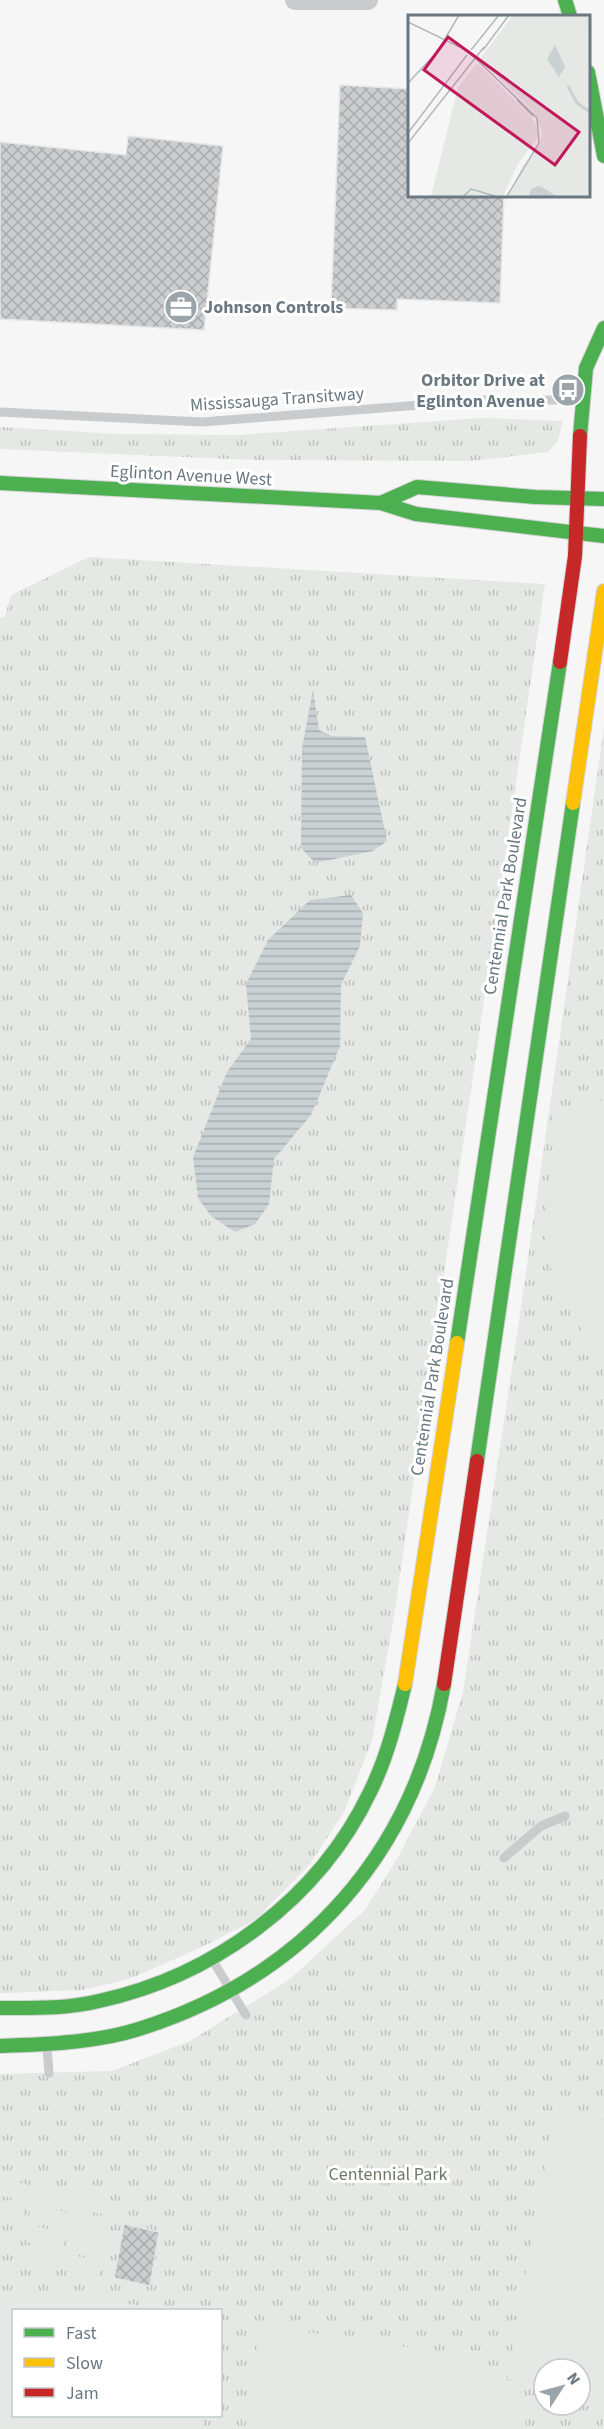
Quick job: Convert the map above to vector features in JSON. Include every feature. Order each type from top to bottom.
[{"type":"street","points":[[295,0],[368,0]]},
{"type":"street","points":[[565,0],[570,15]]},
{"type":"street","points":[[589,77],[604,156]]},
{"type":"street","name":"Centennial Park Boulevard","points":[[0,2008],[51,2008],[111,1998],[156,1984],[212,1959],[244,1938],[300,1892],[346,1834],[379,1771],[391,1741],[405,1682],[567,614],[575,534],[586,368],[604,328]]},
{"type":"street","name":"Eglinton Avenue West","points":[[0,483],[381,503],[416,514],[604,536]]},
{"type":"street","name":"Eglinton Avenue West","points":[[381,503],[417,487],[604,499]]},
{"type":"street","points":[[0,2046],[47,2047],[123,2034],[168,2021],[231,1992],[298,1948],[333,1913],[385,1853],[410,1799],[436,1726],[488,1392],[604,591]]},
{"type":"street","points":[[449,1388],[488,1392]]},
{"type":"lane","name":"Mississauga Transitway","points":[[0,412],[202,422],[484,400],[555,400]]},
{"type":"lane","points":[[504,1858],[541,1826],[565,1816]]},
{"type":"lane","points":[[212,1959],[246,2015]]},
{"type":"lane","points":[[47,2047],[49,2073]]},
{"type":"green space","points":[[482,418],[563,421],[558,441],[548,452],[470,461],[254,460],[0,449],[0,427],[117,434],[237,435]]},
{"type":"green space","points":[[89,557],[545,584],[394,1616],[372,1741],[344,1812],[310,1864],[255,1920],[200,1948],[129,1979],[82,1990],[0,1993],[0,618],[5,616],[11,595]]},
{"type":"green space","name":"Centennial Park","points":[[604,727],[604,2429],[0,2429],[0,2074],[112,2071],[190,2041],[290,1979],[365,1910],[397,1859],[435,1787],[463,1692]]},
{"type":"green space","points":[[585,1100],[604,1101],[604,1354],[588,1338],[564,1300],[550,1266],[547,1250],[546,1216],[555,1135],[565,1117]]},
{"type":"green space","points":[[555,2111],[604,2120],[604,2397],[592,2394],[592,2357],[532,2357],[532,2384],[507,2379]]},
{"type":"green space","points":[[0,2179],[30,2185],[27,2200],[0,2196]]},
{"type":"green space","points":[[35,2185],[71,2192],[68,2208],[32,2202]]},
{"type":"green space","points":[[75,2193],[111,2199],[108,2215],[73,2209]]},
{"type":"green space","points":[[0,2200],[26,2204],[23,2220],[0,2216]]},
{"type":"green space","points":[[31,2205],[67,2212],[64,2228],[28,2222]]},
{"type":"green space","points":[[72,2212],[107,2219],[105,2235],[69,2229]]},
{"type":"green space","points":[[28,2225],[64,2232],[62,2248],[26,2242]]},
{"type":"green space","points":[[69,2233],[105,2239],[102,2255],[66,2249]]},
{"type":"green space","points":[[25,2247],[61,2253],[58,2269],[23,2263]]},
{"type":"green space","points":[[65,2254],[101,2261],[99,2276],[63,2270]]},
{"type":"green space","points":[[33,2290],[163,2309],[12,2309],[12,2417],[204,2417],[202,2429],[0,2429],[0,2294]]},
{"type":"green space","points":[[260,2325],[441,2352],[475,2365],[502,2386],[519,2409],[528,2429],[245,2429]]},
{"type":"shaded area","points":[[313,690],[319,730],[332,736],[365,737],[387,841],[373,851],[315,863],[301,848],[302,748]]},
{"type":"shaded area","points":[[351,895],[363,913],[360,946],[341,985],[340,1046],[311,1115],[274,1159],[269,1204],[255,1224],[235,1232],[211,1216],[198,1198],[193,1157],[227,1072],[251,1039],[246,984],[268,940],[310,900]]},
{"type":"building","points":[[340,85],[408,89],[408,196],[504,196],[500,303],[397,299],[397,310],[331,308]]},
{"type":"building","points":[[128,136],[223,146],[204,330],[0,319],[0,142],[126,155]]},
{"type":"building","points":[[124,2224],[159,2232],[150,2286],[114,2278]]},
{"type":"traffic: fast","points":[[565,0],[570,15]]},
{"type":"traffic: fast","points":[[589,77],[604,156]]},
{"type":"traffic: fast","points":[[580,436],[586,368],[604,328]]},
{"type":"traffic: fast","points":[[0,483],[381,503],[416,514],[604,536]]},
{"type":"traffic: fast","points":[[381,503],[417,487],[535,497],[604,499]]},
{"type":"traffic: fast","points":[[457,1343],[560,662]]},
{"type":"traffic: fast","points":[[477,1461],[573,803]]},
{"type":"traffic: fast","points":[[0,2008],[50,2008],[75,2005],[142,1989],[183,1973],[222,1952],[258,1927],[292,1899],[322,1866],[348,1831],[370,1792],[381,1766],[405,1684]]},
{"type":"traffic: fast","points":[[0,2046],[88,2040],[139,2029],[198,2006],[252,1977],[300,1942],[342,1901],[378,1854],[407,1802],[429,1746],[444,1684]]},
{"type":"traffic: slow","points":[[573,803],[604,591]]},
{"type":"traffic: slow","points":[[405,1684],[457,1343]]},
{"type":"traffic: jam","points":[[560,662],[575,556],[580,436]]},
{"type":"traffic: jam","points":[[444,1684],[477,1461]]},
{"type":"place","name":"Johnson Controls","points":[[181,307]]},
{"type":"place","name":"Orbitor Drive at Eglinton Avenue","points":[[568,390]]}]
